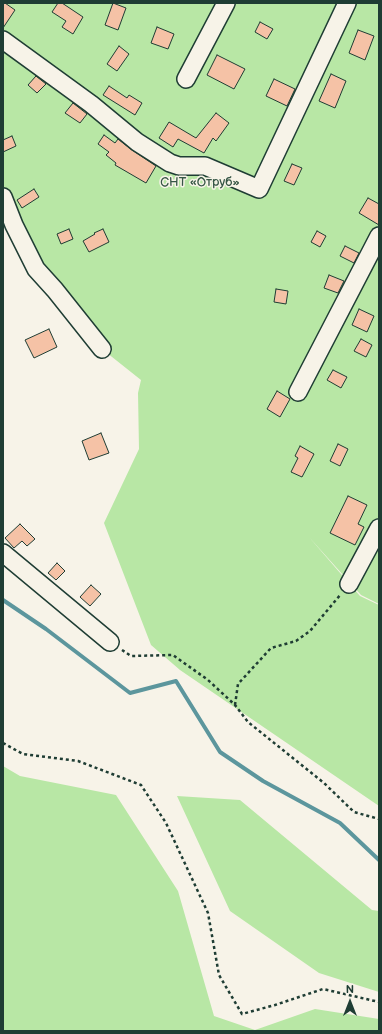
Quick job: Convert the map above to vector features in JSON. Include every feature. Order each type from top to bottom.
[{"type":"street","points":[[186,78],[226,3]]},
{"type":"street","points":[[3,40],[91,104],[138,142],[170,163],[179,166],[205,166],[259,189],[347,3]]},
{"type":"street","points":[[3,197],[14,225],[36,269],[102,348]]},
{"type":"street","points":[[298,392],[379,236]]},
{"type":"street","points":[[349,584],[379,528]]},
{"type":"street","points":[[3,553],[110,642]]},
{"type":"path","points":[[234,705],[238,684],[271,648],[296,641],[310,631],[349,584]]},
{"type":"path","points":[[110,642],[131,656],[173,655],[208,680],[234,705],[248,722],[324,783],[354,812],[379,819]]},
{"type":"path","points":[[3,742],[23,754],[78,761],[141,785],[166,823],[208,913],[219,975],[242,1014],[323,989],[379,1002]]},
{"type":"green space","name":"СНТ «Отруб»","points":[[3,3],[379,3],[379,604],[361,595],[309,537],[360,596],[379,605],[379,806],[180,670],[151,645],[104,523],[139,449],[138,393],[141,380],[102,349],[55,290],[3,197]]},
{"type":"green space","points":[[3,766],[20,776],[116,795],[178,891],[214,1016],[255,1030],[315,1009],[379,1019],[379,1031],[3,1031]]},
{"type":"green space","points":[[177,796],[240,800],[372,910],[379,911],[379,992],[319,973],[230,911]]},
{"type":"building","points":[[3,3],[15,10],[3,28]]},
{"type":"building","points":[[58,3],[62,3],[83,17],[73,34],[62,27],[66,21],[52,12]]},
{"type":"building","points":[[113,3],[126,8],[118,30],[105,25]]},
{"type":"building","points":[[260,22],[273,29],[267,39],[255,32]]},
{"type":"building","points":[[157,27],[174,34],[168,49],[151,43]]},
{"type":"building","points":[[358,30],[374,36],[365,60],[349,53]]},
{"type":"building","points":[[119,46],[129,54],[117,71],[107,64]]},
{"type":"building","points":[[217,55],[245,69],[234,89],[207,75]]},
{"type":"building","points":[[331,74],[346,81],[335,108],[319,101]]},
{"type":"building","points":[[36,76],[46,84],[37,93],[28,85]]},
{"type":"building","points":[[274,79],[295,89],[287,106],[266,96]]},
{"type":"building","points":[[109,86],[127,98],[129,95],[142,103],[135,115],[103,95]]},
{"type":"building","points":[[73,103],[87,114],[80,123],[65,113]]},
{"type":"building","points":[[216,113],[229,123],[216,141],[213,138],[204,153],[178,139],[173,147],[159,138],[169,122],[196,138]]},
{"type":"building","points":[[104,135],[115,143],[118,139],[156,166],[146,183],[115,165],[116,163],[106,155],[109,152],[98,144]]},
{"type":"building","points":[[12,136],[16,146],[3,152],[3,140]]},
{"type":"building","points":[[292,164],[302,168],[294,185],[284,181]]},
{"type":"building","points":[[34,189],[39,197],[22,208],[17,200]]},
{"type":"building","points":[[368,198],[379,204],[379,225],[359,213]]},
{"type":"building","points":[[69,229],[73,239],[61,244],[57,234]]},
{"type":"building","points":[[103,229],[109,242],[89,252],[83,241],[95,234],[94,233]]},
{"type":"building","points":[[317,231],[326,236],[320,247],[311,242]]},
{"type":"building","points":[[345,246],[359,253],[354,263],[340,256]]},
{"type":"building","points":[[329,275],[344,281],[338,293],[324,288]]},
{"type":"building","points":[[276,289],[288,291],[286,304],[274,302]]},
{"type":"building","points":[[359,309],[374,316],[367,332],[352,325]]},
{"type":"building","points":[[49,329],[57,347],[34,358],[25,340]]},
{"type":"building","points":[[361,339],[372,345],[366,357],[354,351]]},
{"type":"building","points":[[333,370],[347,377],[341,388],[327,380]]},
{"type":"building","points":[[277,391],[290,399],[280,417],[267,409]]},
{"type":"building","points":[[101,433],[109,453],[89,460],[82,441]]},
{"type":"building","points":[[338,444],[348,449],[340,466],[330,461]]},
{"type":"building","points":[[300,446],[314,454],[302,477],[291,472],[298,458],[295,456]]},
{"type":"building","points":[[348,496],[367,505],[358,524],[364,527],[355,545],[330,533]]},
{"type":"building","points":[[20,524],[35,539],[27,546],[22,541],[14,548],[5,538]]},
{"type":"building","points":[[57,563],[65,571],[56,580],[48,573]]},
{"type":"building","points":[[91,585],[101,594],[90,606],[80,597]]},
{"type":"waterway","points":[[3,600],[46,629],[130,693],[176,681],[220,752],[263,781],[340,823],[379,860]]}]
